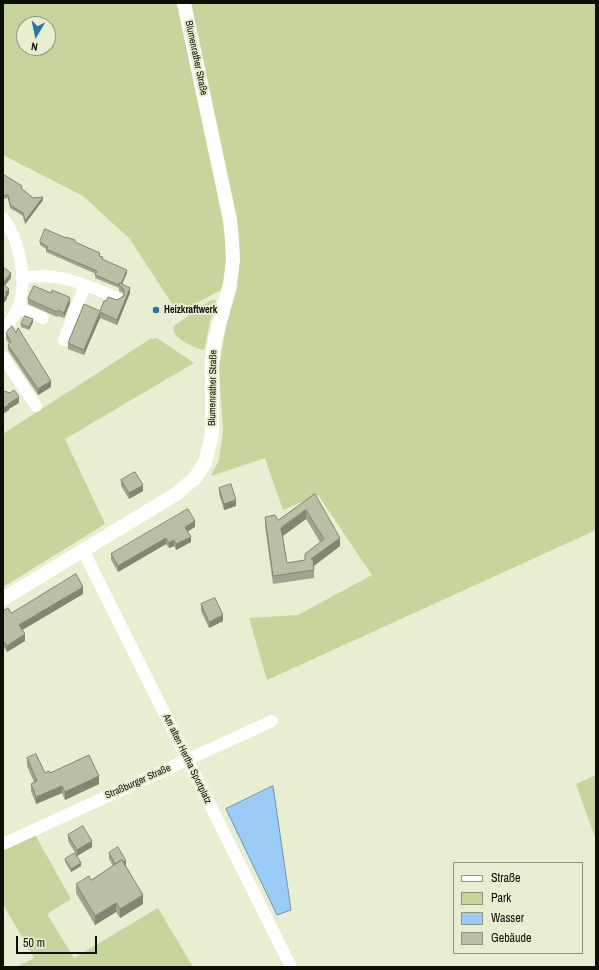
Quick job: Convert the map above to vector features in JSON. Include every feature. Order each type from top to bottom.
[{"type":"street","name":"Blumenrather Straße","points":[[3,599],[176,494],[195,478],[205,462],[212,436],[212,362],[215,340],[230,284],[233,260],[232,240],[226,205],[184,3]]},
{"type":"street","points":[[3,218],[8,224],[18,248],[23,278],[18,308],[3,332]]},
{"type":"street","points":[[23,278],[34,276],[66,278],[118,298]]},
{"type":"street","points":[[64,340],[85,285]]},
{"type":"street","points":[[18,308],[43,318]]},
{"type":"street","points":[[3,357],[36,406]]},
{"type":"street","name":"Am alten Hertha Sportplatz","points":[[83,550],[291,967]]},
{"type":"street","name":"Straßburger Straße","points":[[3,844],[272,721]]},
{"type":"green space","points":[[3,3],[596,3],[596,530],[267,680],[249,618],[298,615],[372,575],[318,495],[283,510],[265,458],[211,476],[219,460],[223,431],[219,368],[226,326],[238,285],[219,291],[178,313],[130,239],[83,196],[3,155]]},
{"type":"green space","points":[[211,300],[216,301],[204,350],[189,345],[179,338],[176,335],[174,326]]},
{"type":"green space","points":[[157,338],[194,363],[65,439],[105,524],[3,587],[3,434],[150,339]]},
{"type":"green space","points":[[596,775],[596,840],[576,784]]},
{"type":"green space","points":[[34,833],[71,899],[47,914],[74,958],[158,908],[193,967],[16,967],[34,958],[3,904],[3,848]]},
{"type":"water","points":[[273,786],[291,910],[277,915],[226,809]]},
{"type":"building","points":[[3,174],[22,186],[21,188],[33,198],[43,197],[25,221],[23,213],[10,205],[8,195],[3,196]]},
{"type":"building","points":[[45,229],[66,238],[75,240],[75,242],[100,253],[99,256],[103,257],[102,259],[127,270],[121,284],[120,283],[119,285],[95,275],[97,271],[46,249],[48,247],[40,242]]},
{"type":"building","points":[[3,267],[11,273],[3,283]]},
{"type":"building","points":[[120,283],[130,288],[117,320],[100,312],[84,350],[68,343],[84,304],[100,311],[104,301],[106,301],[108,297],[117,300],[124,296],[123,288],[119,285]]},
{"type":"building","points":[[3,284],[9,289],[5,293],[7,294],[3,299]]},
{"type":"building","points":[[34,286],[51,293],[52,290],[69,297],[70,298],[64,313],[58,310],[57,312],[28,299]]},
{"type":"building","points":[[25,316],[33,319],[29,327],[21,324]]},
{"type":"building","points":[[12,326],[16,333],[18,328],[51,381],[38,389],[8,345],[11,342],[6,333]]},
{"type":"building","points":[[3,390],[10,393],[14,390],[19,397],[3,408]]},
{"type":"building","points":[[135,472],[143,485],[129,493],[121,480]]},
{"type":"building","points":[[231,484],[236,500],[224,504],[219,488]]},
{"type":"building","points":[[315,494],[340,538],[311,559],[313,559],[314,570],[273,576],[265,517],[275,515],[278,520]],"holes":[[[306,510],[324,539],[305,554],[305,560],[287,563],[281,528]]]},
{"type":"building","points":[[188,509],[195,521],[185,527],[191,537],[176,544],[174,540],[169,543],[166,538],[118,566],[111,554]]},
{"type":"building","points":[[76,574],[83,587],[19,625],[25,634],[7,646],[3,640],[3,611],[8,608],[11,613]]},
{"type":"building","points":[[215,598],[223,615],[209,622],[201,604]]},
{"type":"building","points":[[36,754],[45,773],[49,771],[50,773],[89,755],[99,776],[65,792],[62,786],[36,797],[31,784],[37,781],[27,758]]},
{"type":"building","points":[[83,826],[92,841],[77,850],[68,835]]},
{"type":"building","points":[[118,847],[126,861],[123,862],[122,860],[115,864],[109,853]]},
{"type":"building","points":[[75,853],[81,863],[71,869],[65,859]]},
{"type":"building","points":[[122,860],[143,895],[120,909],[116,903],[95,916],[76,884],[89,876],[91,880]]},
{"type":"place","name":"Heizkraftwerk","points":[[156,310]]}]
